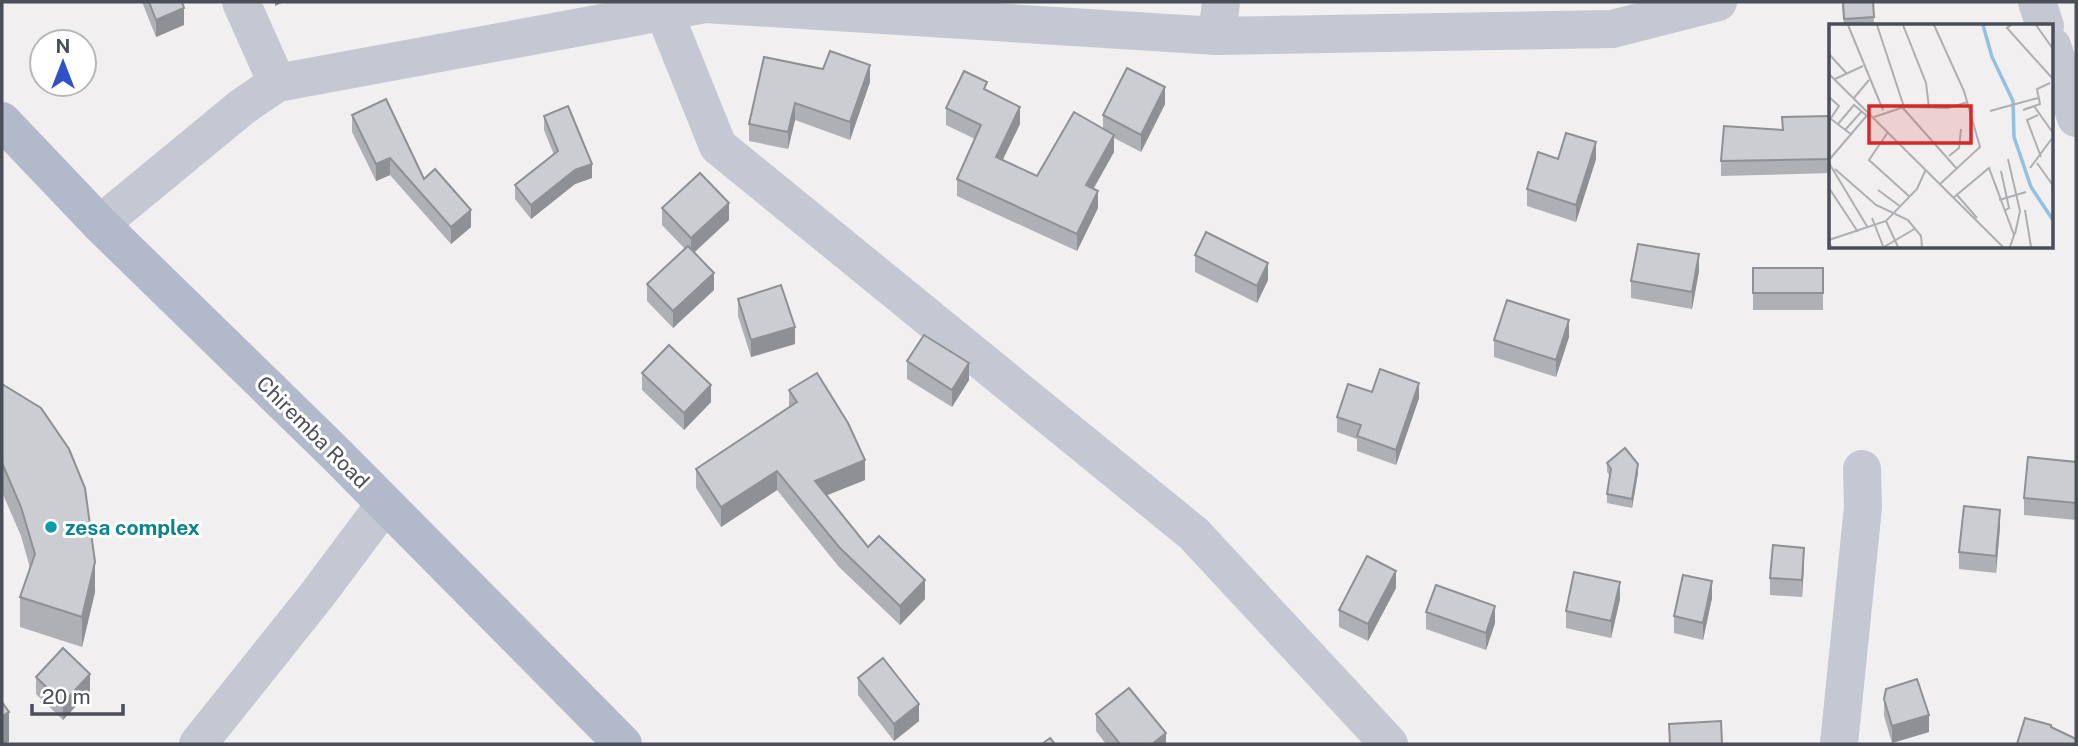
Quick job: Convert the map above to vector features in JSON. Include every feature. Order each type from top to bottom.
[{"type":"main road","name":"Chiremba Road","points":[[5,130],[385,504],[622,744]]},
{"type":"street","points":[[242,2],[278,83]]},
{"type":"street","points":[[100,224],[233,114],[278,83],[704,3],[1612,29],[1718,2]]},
{"type":"street","points":[[2036,2],[2044,24]]},
{"type":"street","points":[[664,12],[718,146],[1194,534],[1389,744]]},
{"type":"street","points":[[2054,52],[2076,118]]},
{"type":"street","points":[[1839,744],[1863,507],[1862,469]]},
{"type":"street","points":[[198,744],[317,595],[385,504]]},
{"type":"building","points":[[149,2],[182,2],[184,8],[156,20]]},
{"type":"building","points":[[1843,2],[1873,2],[1874,17],[1844,19]]},
{"type":"building","points":[[830,51],[870,65],[850,122],[795,103],[788,132],[749,124],[764,57],[823,69]]},
{"type":"building","points":[[1127,68],[1165,87],[1141,135],[1103,115]]},
{"type":"building","points":[[964,71],[987,82],[984,89],[1020,107],[996,157],[1037,176],[1074,112],[1114,135],[1086,185],[1098,191],[1077,234],[957,179],[981,125],[946,108]]},
{"type":"building","points":[[386,99],[424,179],[435,169],[471,210],[451,227],[390,158],[376,164],[352,115]]},
{"type":"building","points":[[568,106],[592,164],[575,170],[531,205],[515,185],[558,151],[544,116]]},
{"type":"building","points":[[1829,116],[1829,159],[1721,161],[1724,126],[1783,130],[1782,117]]},
{"type":"building","points":[[1566,133],[1596,142],[1576,205],[1527,189],[1538,152],[1558,159]]},
{"type":"building","points":[[700,173],[729,203],[691,238],[662,208]]},
{"type":"building","points":[[1206,232],[1268,263],[1257,286],[1195,255]]},
{"type":"building","points":[[1638,244],[1699,254],[1692,292],[1631,281]]},
{"type":"building","points":[[688,246],[714,273],[673,311],[647,284]]},
{"type":"building","points":[[1753,268],[1823,268],[1823,293],[1753,293]]},
{"type":"building","points":[[781,285],[795,327],[751,340],[738,299]]},
{"type":"building","points":[[1507,300],[1569,320],[1556,360],[1494,340]]},
{"type":"building","points":[[924,335],[969,363],[952,390],[907,361]]},
{"type":"building","points":[[669,345],[711,385],[684,413],[642,373]]},
{"type":"building","points":[[1380,369],[1419,383],[1396,450],[1357,436],[1361,425],[1337,417],[1348,384],[1372,392]]},
{"type":"building","points":[[817,373],[848,423],[865,460],[815,481],[868,547],[879,536],[925,580],[900,606],[839,547],[777,471],[721,507],[696,469],[797,402],[789,390]]},
{"type":"building","name":"zesa complex","points":[[2,384],[41,408],[69,449],[85,488],[95,562],[82,617],[20,597],[35,554],[21,507],[2,463]]},
{"type":"building","points":[[1625,448],[1638,464],[1632,499],[1607,494],[1611,469],[1607,463]]},
{"type":"building","points":[[2028,457],[2076,462],[2076,503],[2024,498]]},
{"type":"building","points":[[1964,506],[2000,510],[1996,556],[1959,552]]},
{"type":"building","points":[[1773,545],[1804,548],[1802,580],[1770,578]]},
{"type":"building","points":[[1367,556],[1396,571],[1368,624],[1339,610]]},
{"type":"building","points":[[1574,572],[1620,582],[1611,621],[1566,611]]},
{"type":"building","points":[[1683,575],[1712,581],[1703,623],[1674,616]]},
{"type":"building","points":[[1436,585],[1495,606],[1486,633],[1426,612]]},
{"type":"building","points":[[63,648],[90,674],[63,703],[36,677]]},
{"type":"building","points":[[883,658],[919,704],[894,724],[858,678]]},
{"type":"building","points":[[1917,679],[1929,715],[1892,726],[1884,699],[1886,689]]},
{"type":"building","points":[[1129,688],[1166,733],[1152,744],[1120,744],[1096,714]]},
{"type":"building","points":[[2,702],[9,712],[2,716]]},
{"type":"building","points":[[2025,718],[2051,725],[2076,739],[2076,744],[2017,744]]},
{"type":"building","points":[[1721,721],[1722,744],[1670,744],[1669,724]]},
{"type":"building","points":[[1050,738],[1055,744],[1042,744]]},
{"type":"place","name":"zesa complex","points":[[51,527]]}]
